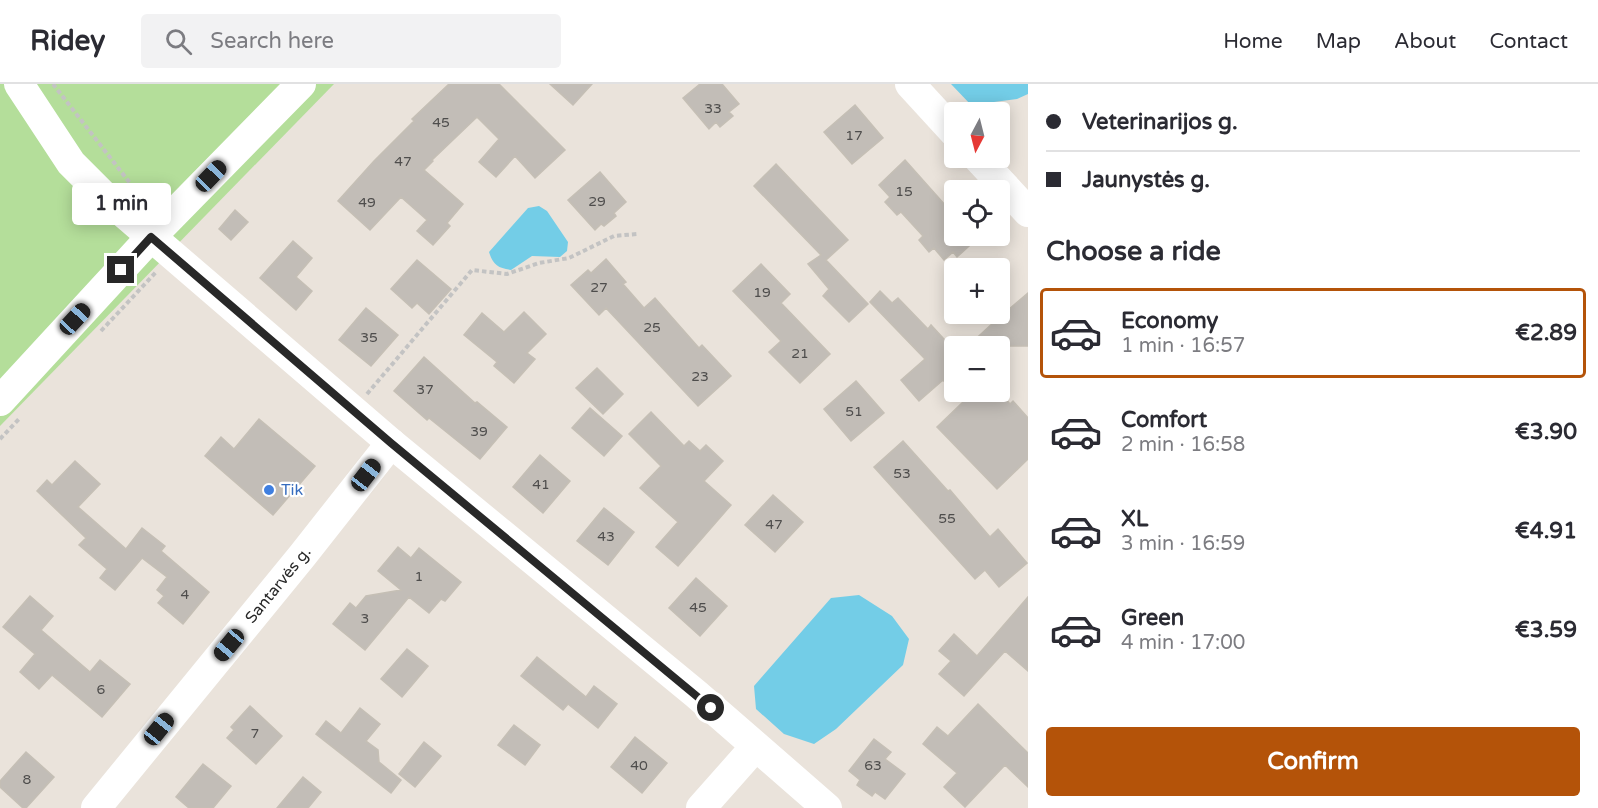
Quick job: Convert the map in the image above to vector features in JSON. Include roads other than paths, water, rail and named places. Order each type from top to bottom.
[{"type":"street","points":[[19,84],[71,163],[105,197],[391,443],[696,694],[827,808]]},
{"type":"street","points":[[0,401],[151,237],[301,84]]},
{"type":"street","points":[[910,84],[944,121]]},
{"type":"street","points":[[987,168],[1028,212]]},
{"type":"street","name":"Santarvės g.","points":[[96,808],[302,556],[391,443]]},
{"type":"street","points":[[701,808],[755,747]]},
{"type":"water","points":[[951,84],[1028,84],[1028,94],[1017,99],[968,102]]},
{"type":"water","points":[[539,206],[547,211],[568,242],[567,251],[560,257],[532,256],[511,270],[497,265],[489,252],[528,208]]},
{"type":"water","points":[[859,595],[892,616],[909,639],[903,665],[836,729],[814,744],[784,734],[756,709],[754,686],[831,598]]},
{"type":"place","name":"Tik","points":[[269,490]]}]
